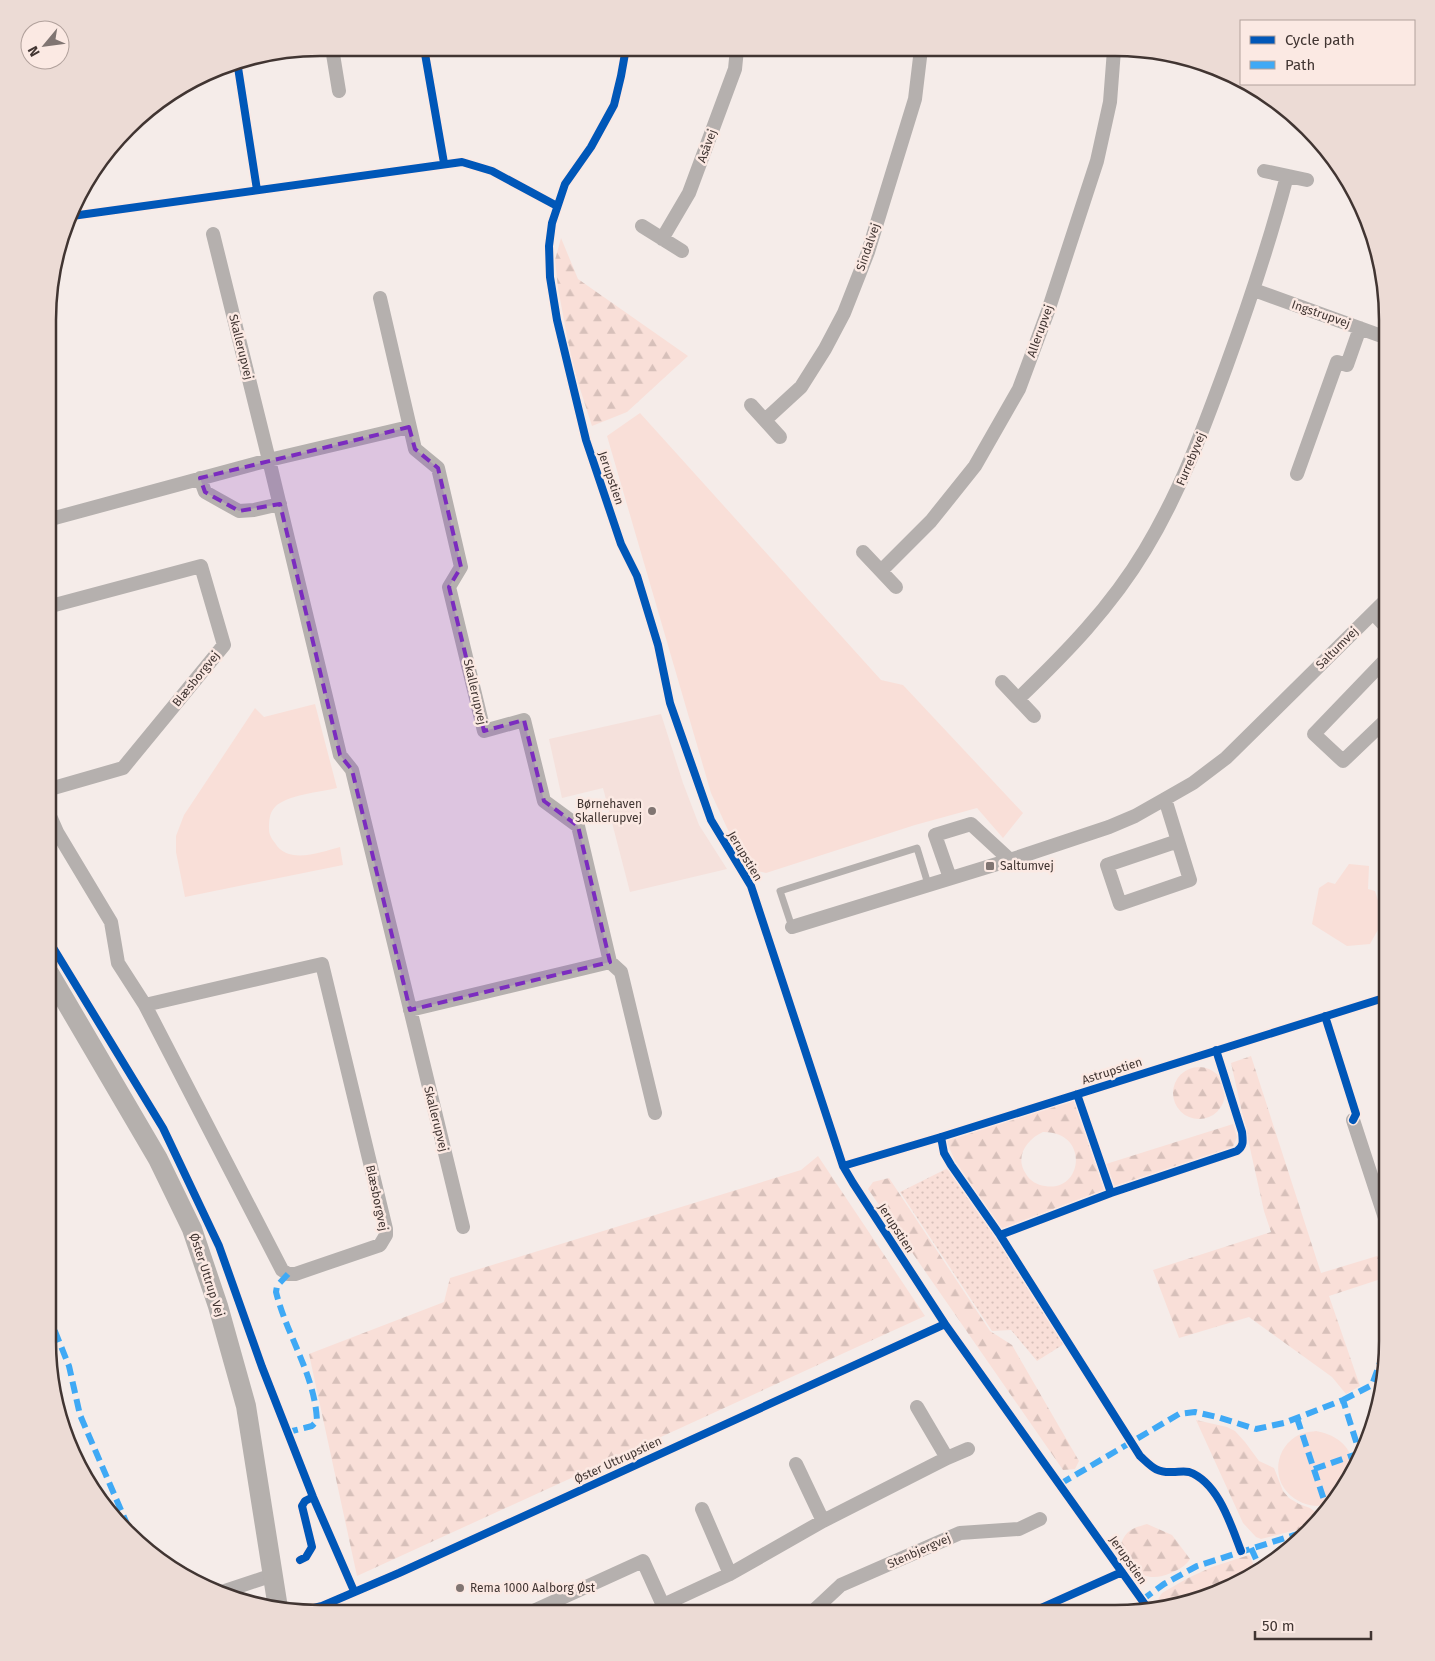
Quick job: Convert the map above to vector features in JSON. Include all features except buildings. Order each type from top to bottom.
[{"type":"street","points":[[333,56],[339,92]]},
{"type":"street","name":"Asåvej","points":[[662,239],[690,192],[736,69],[737,56]]},
{"type":"street","name":"Sindalvej","points":[[765,420],[801,387],[825,349],[844,313],[868,252],[915,99],[921,56]]},
{"type":"street","name":"Allerupvej","points":[[880,571],[931,521],[975,466],[1019,389],[1048,311],[1097,161],[1110,102],[1114,56]]},
{"type":"street","points":[[1264,171],[1307,180]]},
{"type":"street","name":"Furrebyvej","points":[[1018,699],[1065,654],[1107,605],[1144,551],[1176,494],[1202,435],[1254,290],[1287,176]]},
{"type":"street","points":[[642,226],[682,251]]},
{"type":"street","name":"Skallerupvej","points":[[213,234],[340,755],[352,770],[463,1227]]},
{"type":"street","name":"Ingstrupvej","points":[[1254,290],[1379,335]]},
{"type":"street","name":"Skallerupvej","points":[[380,298],[415,449],[438,468],[461,567],[449,587],[484,731],[524,720],[544,801],[578,826],[610,962],[621,972],[655,1113]]},
{"type":"street","points":[[1297,474],[1337,362],[1347,365],[1360,328]]},
{"type":"street","points":[[751,405],[780,437]]},
{"type":"street","points":[[56,518],[269,460],[409,427]]},
{"type":"street","points":[[200,478],[205,492],[239,511],[254,510],[280,504]]},
{"type":"street","points":[[863,552],[896,587]]},
{"type":"street","name":"Blæsborgvej","points":[[56,605],[201,566],[224,644],[123,768],[56,787]]},
{"type":"street","name":"Saltumvej","points":[[792,927],[1010,860],[1109,827],[1165,800],[1193,783],[1226,758],[1379,607]]},
{"type":"street","points":[[1373,613],[1379,619]]},
{"type":"street","points":[[1379,666],[1314,734],[1343,762],[1379,727]]},
{"type":"street","points":[[1002,682],[1034,716]]},
{"type":"street","points":[[1165,800],[1178,841],[1190,880],[1120,904],[1107,865],[1178,841]]},
{"type":"street","points":[[950,878],[935,835],[971,824],[1010,860]]},
{"type":"street","name":"Blæsborgvej","points":[[56,830],[110,922],[118,963],[145,1005],[282,1270],[288,1274],[295,1274],[380,1245],[386,1235],[386,1229],[322,964],[145,1005]]},
{"type":"street","points":[[410,1010],[610,962]]},
{"type":"street","name":"Øster Uttrup Vej","points":[[56,985],[158,1159],[192,1229],[218,1306],[246,1406],[277,1601]]},
{"type":"street","points":[[1354,1120],[1379,1199]]},
{"type":"street","points":[[917,1407],[947,1458]]},
{"type":"street","points":[[672,1605],[823,1521],[968,1449]]},
{"type":"street","points":[[796,1464],[823,1521]]},
{"type":"street","points":[[702,1509],[730,1574]]},
{"type":"street","name":"Stenbjergvej","points":[[820,1605],[841,1585],[960,1533],[1019,1529],[1040,1519]]},
{"type":"street","points":[[548,1605],[643,1561],[662,1605]]},
{"type":"street","points":[[231,1589],[273,1576]]},
{"type":"lane","points":[[792,927],[780,892],[917,848],[928,884]]},
{"type":"highlighted area","points":[[409,427],[415,449],[438,468],[461,567],[449,587],[484,731],[524,720],[544,801],[578,826],[610,962],[410,1010],[352,770],[340,755],[280,504],[239,511],[205,492],[200,478]]},
{"type":"shaded area","name":"Børnehaven Skallerupvej","points":[[661,714],[683,783],[699,825],[727,869],[630,892],[603,788],[562,798],[549,739]]},
{"type":"green space","points":[[561,238],[578,279],[688,356],[627,412],[592,426],[572,364],[558,288],[555,260]]},
{"type":"green space","points":[[640,413],[881,680],[903,685],[1023,813],[1003,838],[977,808],[915,825],[766,873],[753,870],[728,830],[711,793],[607,436]]},
{"type":"green space","points":[[315,704],[337,788],[295,797],[280,803],[272,812],[269,821],[269,831],[275,843],[288,854],[315,854],[340,847],[343,865],[185,897],[176,852],[176,836],[184,815],[255,708],[264,717]]},
{"type":"green space","points":[[1349,864],[1369,866],[1368,889],[1375,891],[1379,903],[1379,928],[1370,944],[1347,946],[1312,924],[1319,888],[1328,882],[1335,884]]},
{"type":"green space","points":[[1251,1056],[1321,1273],[1379,1255],[1379,1280],[1329,1296],[1360,1386],[1346,1394],[1332,1377],[1249,1317],[1179,1338],[1153,1270],[1271,1232],[1264,1211],[1231,1063]]},
{"type":"green space","points":[[1194,1067],[1204,1067],[1218,1074],[1225,1088],[1225,1098],[1218,1112],[1204,1119],[1194,1119],[1184,1115],[1177,1108],[1173,1098],[1173,1088],[1177,1078],[1184,1071]]},
{"type":"green space","points":[[1073,1098],[1104,1190],[1001,1229],[955,1161],[946,1140]],"holes":[[[1043,1132],[1058,1134],[1068,1141],[1074,1150],[1076,1161],[1073,1172],[1067,1180],[1058,1186],[1037,1184],[1030,1179],[1023,1168],[1021,1161],[1024,1149],[1032,1139]]]},
{"type":"green space","points":[[1233,1124],[1237,1137],[1232,1149],[1114,1186],[1106,1164]]},
{"type":"green space","points":[[818,1156],[925,1316],[357,1576],[309,1354],[444,1302],[450,1278],[801,1170]]},
{"type":"green space","points":[[950,1167],[1064,1344],[1037,1361],[1011,1330],[992,1331],[900,1192]]},
{"type":"green space","points":[[889,1178],[990,1331],[1012,1345],[1079,1461],[1075,1469],[1063,1470],[868,1189],[873,1182]]},
{"type":"green space","points":[[1196,1420],[1227,1427],[1235,1431],[1259,1461],[1274,1468],[1283,1491],[1289,1498],[1315,1512],[1299,1529],[1261,1539],[1256,1537],[1243,1523]]},
{"type":"green space","points":[[1316,1431],[1336,1438],[1342,1442],[1351,1457],[1334,1487],[1320,1506],[1306,1504],[1294,1498],[1284,1488],[1279,1475],[1279,1461],[1285,1447],[1295,1437],[1307,1432]]},
{"type":"green space","points":[[1147,1524],[1172,1535],[1190,1559],[1182,1568],[1161,1576],[1145,1576],[1138,1572],[1128,1561],[1121,1544],[1125,1536],[1131,1530]]},
{"type":"green space","points":[[1249,1555],[1254,1564],[1215,1585],[1183,1596],[1157,1601],[1162,1593],[1212,1567]]},
{"type":"marked path","points":[[288,1274],[277,1286],[276,1292],[306,1372],[315,1404],[317,1421],[312,1426],[288,1432]]},
{"type":"marked path","points":[[56,1334],[69,1366],[80,1415],[124,1517]]},
{"type":"marked path","points":[[1343,1400],[1372,1385],[1376,1373]]},
{"type":"marked path","points":[[1060,1484],[1179,1414],[1195,1412],[1256,1429],[1284,1423],[1343,1400],[1357,1445]]},
{"type":"marked path","points":[[1297,1418],[1324,1501]]},
{"type":"marked path","points":[[1314,1469],[1352,1456]]},
{"type":"marked path","points":[[1142,1600],[1164,1584],[1197,1566],[1292,1536]]},
{"type":"marked path","points":[[1251,1548],[1257,1562]]},
{"type":"cycle path","points":[[425,56],[444,163]]},
{"type":"cycle path","name":"Jerupstien","points":[[625,56],[614,105],[591,147],[565,184],[552,223],[549,246],[550,277],[557,320],[586,440],[621,544],[637,576],[658,645],[670,703],[711,820],[751,886],[843,1166],[945,1324],[1144,1603]]},
{"type":"cycle path","points":[[238,69],[257,190]]},
{"type":"cycle path","points":[[78,215],[462,162],[492,171],[557,206]]},
{"type":"cycle path","points":[[56,952],[163,1128],[219,1246],[262,1367],[313,1497],[354,1591]]},
{"type":"cycle path","name":"Astrupstien","points":[[843,1166],[1379,1000]]},
{"type":"cycle path","points":[[1325,1016],[1356,1114],[1353,1120]]},
{"type":"cycle path","points":[[1000,1235],[1111,1193],[1237,1151],[1241,1147],[1242,1132],[1216,1050]]},
{"type":"cycle path","points":[[1077,1094],[1111,1193]]},
{"type":"cycle path","points":[[941,1137],[944,1153],[951,1165],[1000,1235],[1140,1456],[1158,1470],[1189,1472],[1199,1477],[1208,1485],[1222,1505],[1241,1551]]},
{"type":"cycle path","name":"Øster Uttrupstien","points":[[324,1605],[399,1573],[945,1324]]},
{"type":"cycle path","points":[[300,1560],[306,1557],[312,1547],[302,1506],[305,1501],[313,1497]]},
{"type":"cycle path","name":"Jerupstien","points":[[1048,1605],[1122,1572]]},
{"type":"place","name":"Børnehaven Skallerupvej","points":[[652,811]]},
{"type":"place","name":"Saltumvej","points":[[990,866]]},
{"type":"place","name":"Rema 1000 Aalborg Øst","points":[[460,1588]]}]
